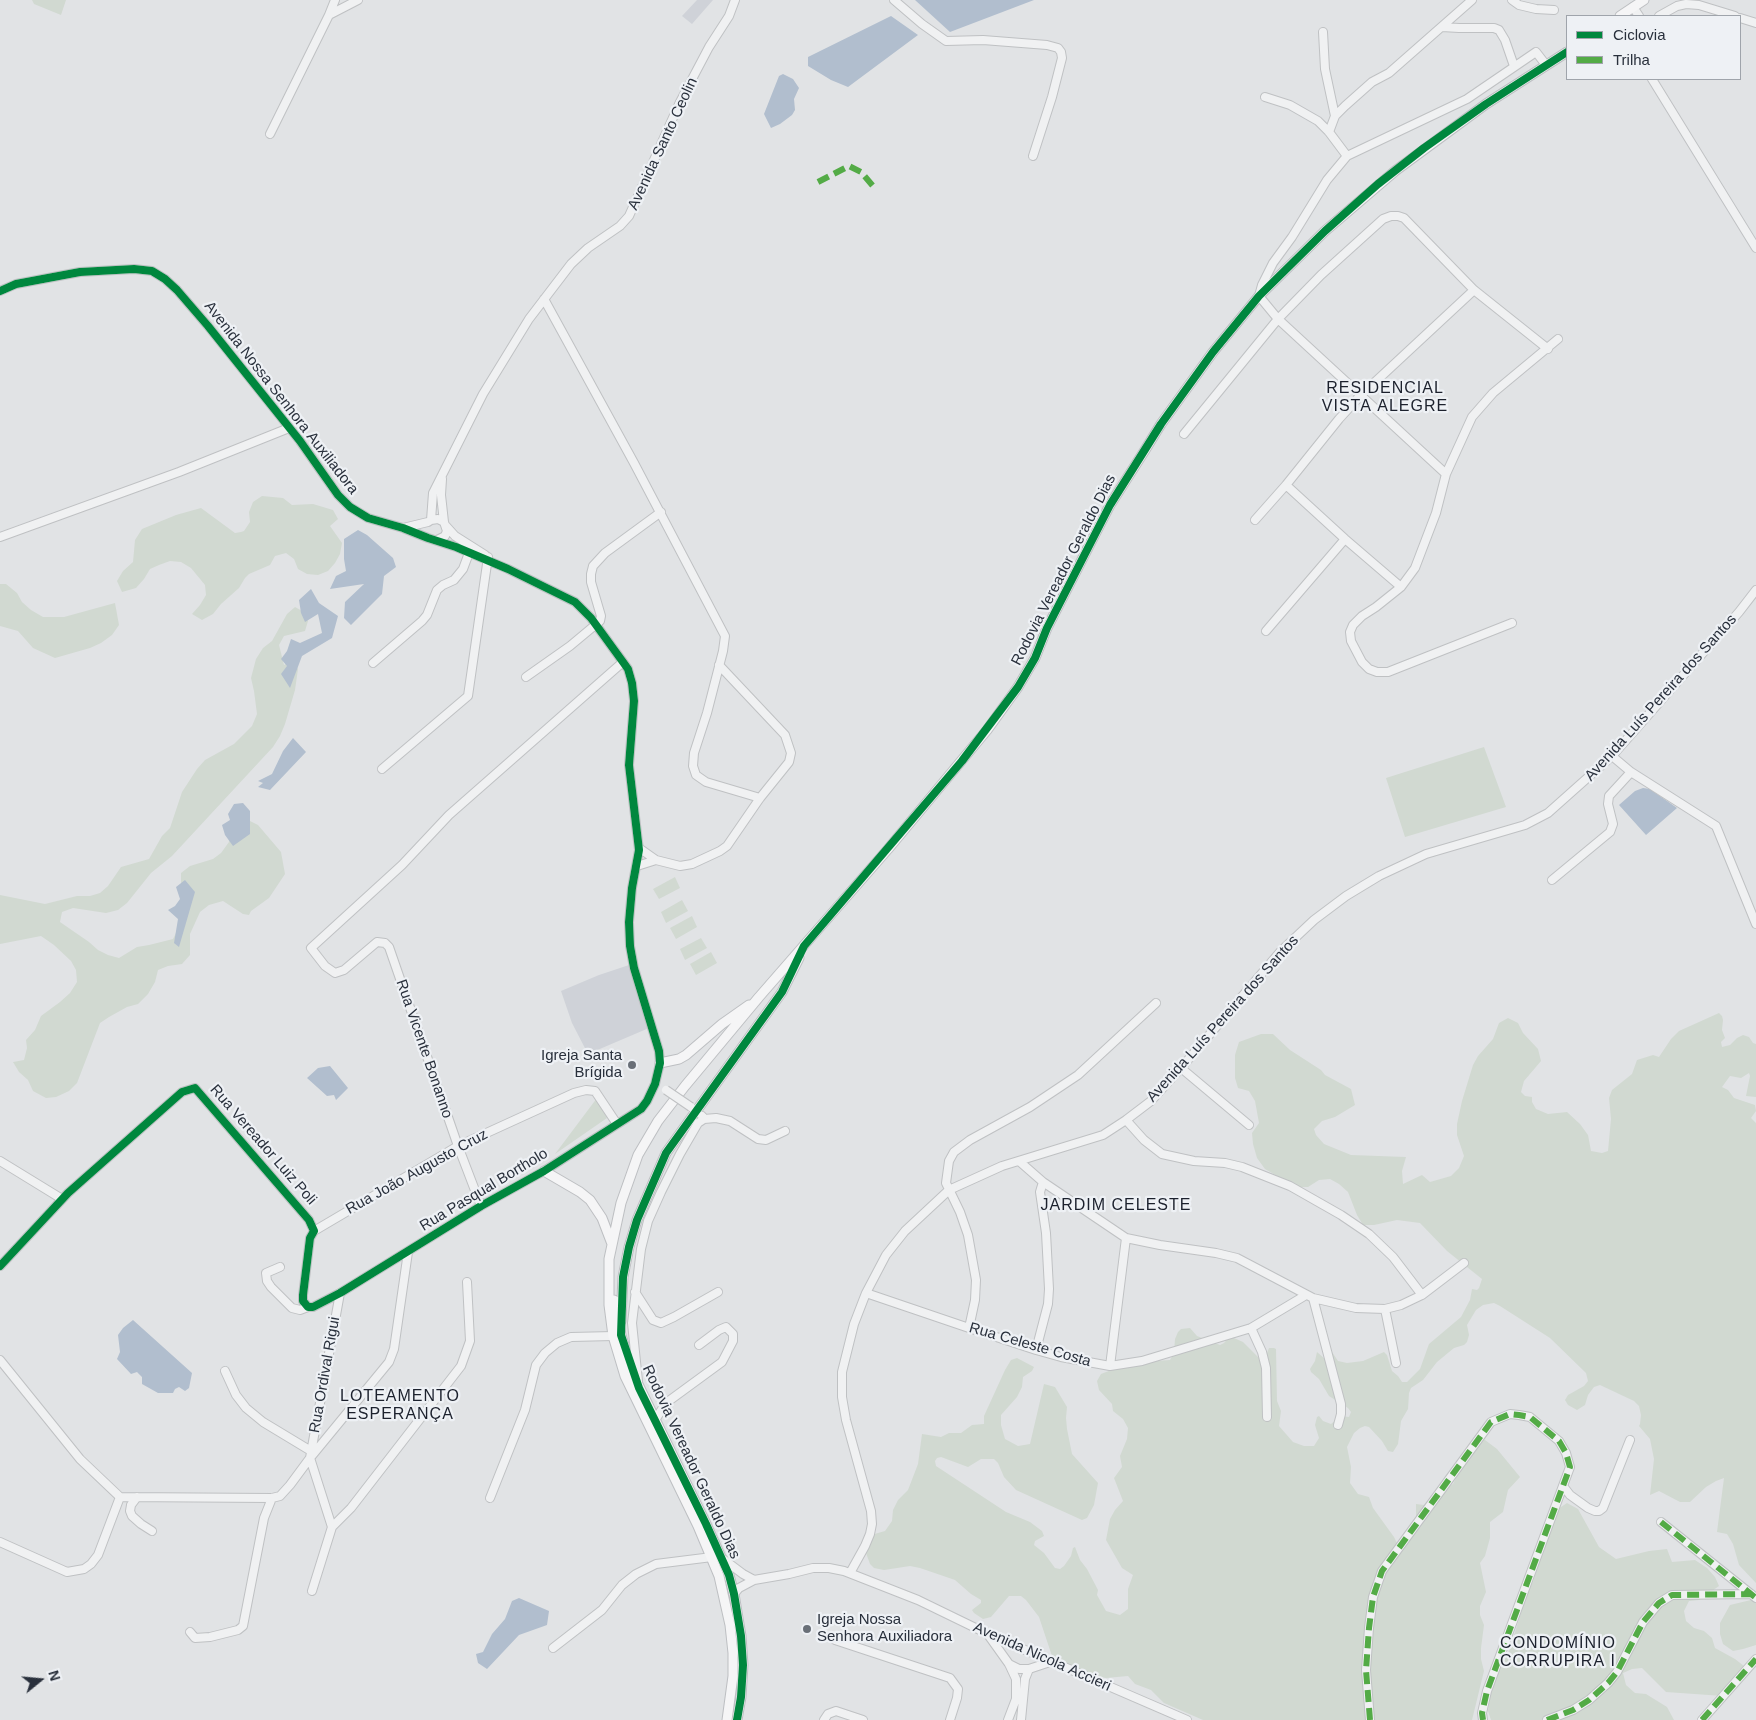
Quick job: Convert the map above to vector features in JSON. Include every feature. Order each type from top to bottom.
[{"type":"main road","points":[[1627,13],[1644,0]]},
{"type":"main road","name":"Rodovia Vereador Geraldo Dias","points":[[727,1720],[733,1676],[732,1644],[725,1597],[712,1557],[625,1376],[617,1335],[612,1247],[622,1203],[638,1155],[650,1133],[681,1092],[759,997],[962,761],[1018,687],[1035,658],[1047,628],[1110,505],[1161,424],[1213,352],[1259,296],[1325,231],[1378,184],[1424,148],[1486,104],[1566,53]]},
{"type":"main road","points":[[617,1335],[623,1277],[629,1246],[637,1220],[666,1153],[694,1109],[782,992],[804,946]]},
{"type":"main road","points":[[660,1063],[679,1059],[686,1055],[722,1024],[759,997]]},
{"type":"main road","points":[[544,1171],[590,1200],[602,1218],[612,1247]]},
{"type":"main road","name":"Rodovia Vereador Geraldo Dias","points":[[617,1335],[639,1388],[723,1558],[734,1594],[741,1636],[743,1665],[741,1698],[737,1720]]},
{"type":"street","points":[[270,134],[335,0]]},
{"type":"street","points":[[329,15],[358,0]]},
{"type":"street","name":"Avenida Santo Ceolin","points":[[430,521],[433,493],[482,394],[530,318],[571,264],[588,248],[620,226],[629,216],[680,102],[709,47],[729,16],[735,0]]},
{"type":"street","points":[[894,0],[922,24],[946,41],[983,40],[1047,45],[1058,48],[1062,58],[1033,156]]},
{"type":"street","points":[[1329,132],[1335,116],[1345,106],[1372,82],[1389,73],[1472,0]]},
{"type":"street","points":[[1512,0],[1520,5],[1536,10],[1554,10]]},
{"type":"street","points":[[1661,15],[1677,6],[1686,4],[1699,5],[1732,15]]},
{"type":"street","points":[[1741,18],[1756,23]]},
{"type":"street","points":[[1442,27],[1494,28],[1499,30],[1505,40],[1514,66]]},
{"type":"street","points":[[1323,32],[1325,69],[1335,116]]},
{"type":"street","points":[[1446,474],[1278,319],[1259,296],[1265,276],[1273,263],[1292,237],[1327,180],[1347,156],[1467,98],[1536,52],[1546,66]]},
{"type":"street","points":[[1653,80],[1756,248]]},
{"type":"street","points":[[1265,97],[1290,105],[1308,114],[1329,132],[1347,156]]},
{"type":"street","points":[[1184,434],[1278,319],[1328,268],[1383,219],[1391,216],[1404,218],[1474,290],[1548,349]]},
{"type":"street","name":"Avenida Nossa Senhora Auxiliadora","points":[[0,291],[16,284],[80,272],[134,269],[152,271],[171,285],[202,319],[350,508],[368,518],[403,528],[434,540]]},
{"type":"street","points":[[1255,520],[1360,396],[1474,290]]},
{"type":"street","points":[[544,299],[725,636],[707,713],[694,753],[693,766],[696,775],[706,782],[760,798]]},
{"type":"street","points":[[1512,623],[1388,672],[1377,672],[1369,669],[1362,662],[1350,641],[1350,632],[1353,625],[1401,587],[1415,568],[1443,491],[1446,474],[1472,417],[1483,404],[1558,340]]},
{"type":"street","points":[[0,538],[180,472],[289,428]]},
{"type":"street","name":"Avenida Santo Ceolin","points":[[442,472],[441,495],[445,524]]},
{"type":"street","points":[[1286,485],[1345,540],[1401,587]]},
{"type":"street","points":[[526,677],[570,646],[596,624],[601,616],[590,582],[593,566],[604,553],[660,512]]},
{"type":"street","points":[[488,559],[434,540],[426,534],[426,527],[430,521],[438,519],[455,536],[488,559],[575,602],[596,624],[628,669],[634,701],[629,765],[639,848],[632,888],[629,922],[630,946],[634,968],[659,1051],[660,1063],[655,1084],[694,1109],[704,1118]]},
{"type":"street","name":"Avenida Nossa Senhora Auxiliadora","points":[[403,528],[430,521]]},
{"type":"street","points":[[434,540],[445,536],[445,524]]},
{"type":"street","points":[[1266,631],[1345,540]]},
{"type":"street","points":[[373,663],[422,621],[427,615],[437,590],[454,580],[464,569],[469,553]]},
{"type":"street","points":[[382,769],[468,696],[488,559]]},
{"type":"street","name":"Avenida Luís Pereira dos Santos","points":[[850,1573],[865,1546],[872,1524],[871,1511],[846,1420],[842,1397],[842,1372],[854,1324],[866,1293],[894,1244],[905,1231],[949,1190],[980,1174],[1103,1134],[1126,1120],[1151,1100],[1181,1068],[1280,952],[1314,920],[1338,902],[1379,876],[1426,854],[1525,825],[1548,813],[1612,756],[1739,612],[1756,590]]},
{"type":"street","name":"Rua Vicente Bonanno","points":[[481,1206],[458,1146],[389,947],[385,943],[378,942],[344,970],[335,973],[325,966],[311,948],[402,865],[448,815],[623,662]]},
{"type":"street","points":[[639,848],[656,860],[680,866],[692,864],[720,851],[727,846],[760,798],[789,762],[791,752],[785,735],[719,665]]},
{"type":"street","points":[[1612,756],[1631,772],[1716,826],[1756,924]]},
{"type":"street","points":[[1552,880],[1610,832],[1613,824],[1608,796],[1631,772]]},
{"type":"street","points":[[637,866],[656,860]]},
{"type":"street","points":[[969,1328],[975,1300],[976,1280],[968,1235],[960,1212],[946,1183],[949,1161],[954,1152],[970,1140],[1030,1107],[1078,1074],[1156,1004]]},
{"type":"street","points":[[1181,1068],[1249,1125]]},
{"type":"street","name":"Rua Pasqual Bortholo","points":[[311,1307],[340,1293],[481,1206],[544,1171],[641,1109],[655,1084]]},
{"type":"street","name":"Rua Vereador Luiz Poli","points":[[62,1199],[182,1092],[196,1088],[309,1220],[314,1230]]},
{"type":"street","name":"Rua João Augusto Cruz","points":[[314,1230],[458,1146],[574,1093],[586,1090],[594,1091],[600,1096],[617,1124]]},
{"type":"street","points":[[639,1388],[632,1323],[641,1249],[648,1221],[680,1154],[698,1123],[704,1118],[730,1120],[758,1139],[766,1140],[785,1131]]},
{"type":"street","points":[[1126,1120],[1144,1140],[1162,1154],[1194,1161],[1225,1163],[1242,1167],[1290,1186],[1341,1215],[1369,1234],[1393,1257],[1422,1295]]},
{"type":"street","points":[[0,1161],[62,1199],[0,1266]]},
{"type":"street","points":[[1019,1161],[1043,1182],[1126,1238],[1237,1258],[1309,1296],[1356,1308],[1396,1307],[1422,1295],[1464,1263]]},
{"type":"street","points":[[1036,1350],[1048,1304],[1049,1289],[1046,1233],[1040,1192],[1043,1182]]},
{"type":"street","points":[[311,1307],[303,1302],[303,1295],[310,1238],[314,1230]]},
{"type":"street","points":[[1110,1366],[1126,1238]]},
{"type":"street","points":[[190,1632],[195,1638],[205,1638],[233,1632],[243,1626],[264,1518],[276,1497],[290,1485],[310,1455],[389,1362],[394,1349],[408,1252]]},
{"type":"street","points":[[280,1267],[266,1273],[267,1281],[271,1287],[292,1308],[300,1310],[311,1307]]},
{"type":"street","points":[[312,1591],[332,1527],[351,1508],[461,1366],[470,1340],[467,1282]]},
{"type":"street","points":[[635,1292],[653,1320],[661,1323],[718,1292]]},
{"type":"street","name":"Rua Ordival Rigui","points":[[310,1455],[340,1293]]},
{"type":"street","name":"Rua Celeste Costa","points":[[866,1293],[1036,1350],[1061,1357],[1110,1366],[1142,1361],[1252,1328],[1309,1296]]},
{"type":"street","points":[[1309,1296],[1337,1387],[1341,1414],[1338,1425]]},
{"type":"street","points":[[1386,1308],[1396,1363]]},
{"type":"street","points":[[655,1420],[666,1402],[722,1362],[734,1341],[733,1334],[726,1327],[699,1345]]},
{"type":"street","points":[[1252,1328],[1262,1352],[1266,1368],[1267,1417]]},
{"type":"street","points":[[490,1498],[525,1410],[536,1366],[545,1353],[557,1343],[571,1337],[617,1335]]},
{"type":"street","points":[[0,1360],[80,1458],[120,1497],[276,1497]]},
{"type":"street","points":[[225,1371],[236,1395],[246,1408],[310,1455],[332,1527]]},
{"type":"street","points":[[1370,1720],[1366,1670],[1369,1628],[1374,1597],[1382,1571],[1491,1422],[1510,1414],[1530,1417],[1559,1441],[1566,1453],[1570,1466],[1487,1690],[1482,1713],[1483,1720]]},
{"type":"street","points":[[1563,1486],[1570,1495],[1588,1508],[1599,1511],[1603,1508],[1630,1440]]},
{"type":"street","points":[[0,1542],[67,1572],[84,1569],[98,1555],[120,1497]]},
{"type":"street","points":[[138,1497],[131,1506],[130,1512],[141,1524],[152,1531]]},
{"type":"street","points":[[1661,1522],[1753,1596]]},
{"type":"street","points":[[553,1648],[602,1610],[622,1585],[636,1574],[656,1564],[712,1557]]},
{"type":"street","points":[[723,1558],[754,1580]]},
{"type":"street","name":"Avenida Nicola Accieri","points":[[734,1594],[739,1588],[754,1580],[813,1568],[829,1568],[850,1573],[918,1600],[1050,1662],[1187,1720]]},
{"type":"street","points":[[1548,1720],[1573,1710],[1589,1700],[1608,1683],[1616,1672],[1642,1622],[1659,1603],[1672,1595],[1753,1596]]},
{"type":"street","points":[[988,1634],[1009,1664],[1016,1679],[1016,1699],[1008,1720]]},
{"type":"street","points":[[834,1640],[950,1678],[958,1689],[958,1698],[950,1720]]},
{"type":"street","points":[[1702,1720],[1756,1659]]},
{"type":"street","points":[[1009,1664],[1019,1669],[1029,1670],[1050,1662]]},
{"type":"street","points":[[1021,1720],[1025,1679],[1029,1670]]},
{"type":"street","points":[[824,1720],[828,1714],[836,1711],[863,1720]]},
{"type":"shaded area","points":[[32,0],[66,0],[61,15],[34,4]]},
{"type":"shaded area","points":[[697,0],[713,0],[692,24],[682,16]]},
{"type":"shaded area","points":[[262,496],[283,498],[292,505],[313,504],[333,510],[338,519],[330,526],[342,543],[340,554],[328,571],[318,575],[307,574],[298,569],[294,559],[286,553],[275,556],[270,565],[249,574],[239,588],[213,614],[202,620],[192,614],[206,595],[205,585],[191,568],[181,562],[170,561],[150,569],[136,588],[122,592],[117,581],[123,571],[133,562],[135,540],[142,529],[176,515],[201,508],[235,533],[241,532],[244,531],[250,522],[249,512],[253,502]]},
{"type":"shaded area","points":[[0,584],[6,584],[17,593],[22,602],[43,617],[64,617],[115,603],[119,625],[112,635],[101,643],[55,658],[33,648],[18,631],[0,626]]},
{"type":"shaded area","points":[[295,607],[304,612],[308,621],[305,631],[284,636],[279,645],[284,665],[293,660],[298,669],[295,690],[285,724],[273,747],[172,856],[151,873],[127,903],[118,910],[106,913],[73,908],[62,912],[60,922],[98,950],[119,958],[137,947],[173,939],[181,917],[181,873],[190,866],[213,859],[221,853],[229,842],[228,832],[248,820],[258,825],[281,852],[285,874],[269,898],[251,911],[249,915],[243,914],[223,901],[209,905],[200,912],[190,934],[190,955],[182,964],[158,970],[155,982],[148,994],[138,1004],[127,1007],[100,1023],[77,1083],[69,1091],[56,1097],[46,1098],[33,1091],[28,1080],[19,1072],[13,1062],[24,1060],[27,1048],[26,1040],[35,1030],[41,1016],[70,993],[77,982],[76,970],[71,961],[41,936],[0,944],[0,895],[45,904],[77,896],[90,896],[100,893],[108,886],[121,867],[149,859],[162,836],[170,828],[182,792],[197,769],[205,760],[234,744],[252,726],[257,714],[251,678],[256,659],[263,648],[272,641],[287,614]]},
{"type":"shaded area","points":[[1484,747],[1506,807],[1405,837],[1386,778]]},
{"type":"shaded area","points":[[675,877],[680,888],[659,899],[653,889]]},
{"type":"shaded area","points":[[682,900],[688,911],[666,923],[661,912]]},
{"type":"shaded area","points":[[692,916],[697,927],[676,939],[670,928]]},
{"type":"shaded area","points":[[701,938],[707,948],[685,960],[680,949]]},
{"type":"shaded area","points":[[711,952],[717,963],[696,975],[690,964]]},
{"type":"shaded area","points":[[629,965],[649,1028],[588,1054],[572,1023],[561,991]]},
{"type":"shaded area","points":[[1719,1013],[1723,1020],[1722,1030],[1725,1038],[1721,1042],[1722,1047],[1730,1045],[1743,1035],[1749,1037],[1756,1044],[1756,1097],[1746,1096],[1749,1073],[1741,1078],[1730,1076],[1722,1087],[1728,1090],[1734,1098],[1755,1105],[1756,1111],[1751,1118],[1756,1123],[1756,1583],[1739,1565],[1733,1544],[1727,1534],[1717,1532],[1724,1478],[1706,1487],[1690,1502],[1680,1502],[1659,1491],[1650,1495],[1654,1459],[1650,1439],[1639,1426],[1641,1415],[1639,1406],[1634,1401],[1600,1385],[1594,1387],[1588,1395],[1585,1405],[1577,1410],[1568,1405],[1565,1400],[1568,1395],[1584,1386],[1588,1381],[1586,1373],[1550,1338],[1494,1303],[1483,1305],[1476,1310],[1467,1325],[1469,1335],[1467,1342],[1454,1348],[1437,1362],[1423,1380],[1411,1388],[1408,1409],[1401,1421],[1398,1444],[1393,1452],[1388,1451],[1382,1441],[1369,1427],[1365,1426],[1354,1433],[1347,1447],[1351,1467],[1350,1483],[1358,1494],[1369,1497],[1373,1508],[1397,1543],[1411,1527],[1416,1517],[1416,1504],[1424,1505],[1433,1496],[1453,1484],[1466,1459],[1481,1437],[1497,1449],[1520,1477],[1508,1490],[1503,1512],[1490,1522],[1490,1538],[1485,1556],[1480,1563],[1486,1592],[1480,1606],[1480,1615],[1484,1625],[1481,1659],[1484,1671],[1472,1720],[1203,1720],[1164,1703],[1151,1690],[1135,1684],[1128,1676],[1106,1678],[1075,1672],[1054,1662],[1039,1617],[1021,1596],[1009,1596],[991,1617],[983,1619],[972,1610],[981,1603],[981,1600],[955,1580],[910,1566],[884,1570],[874,1568],[870,1564],[866,1553],[871,1535],[885,1531],[892,1521],[893,1510],[898,1500],[908,1490],[918,1464],[922,1434],[941,1437],[949,1433],[961,1433],[972,1425],[984,1424],[984,1416],[1005,1370],[1011,1360],[1017,1358],[1034,1367],[1032,1371],[1023,1377],[1022,1387],[1017,1397],[1001,1415],[1001,1425],[1005,1439],[1018,1446],[1030,1444],[1044,1384],[1055,1387],[1067,1407],[1067,1429],[1072,1454],[1098,1483],[1094,1505],[1087,1518],[1082,1520],[1016,1490],[1004,1477],[998,1463],[994,1459],[981,1459],[968,1467],[941,1457],[935,1461],[936,1466],[1006,1512],[1030,1522],[1042,1531],[1044,1536],[1035,1541],[1034,1545],[1044,1553],[1055,1568],[1060,1569],[1064,1566],[1075,1547],[1080,1560],[1098,1590],[1097,1595],[1106,1611],[1120,1615],[1128,1609],[1128,1589],[1133,1575],[1122,1568],[1106,1540],[1110,1519],[1123,1501],[1114,1478],[1122,1467],[1120,1456],[1127,1439],[1128,1428],[1123,1419],[1113,1411],[1112,1404],[1099,1390],[1097,1381],[1101,1374],[1119,1367],[1141,1362],[1170,1360],[1174,1353],[1175,1339],[1181,1329],[1190,1328],[1197,1336],[1220,1345],[1232,1334],[1234,1338],[1243,1342],[1261,1360],[1265,1358],[1269,1348],[1274,1348],[1276,1349],[1277,1401],[1281,1411],[1279,1426],[1293,1442],[1304,1446],[1314,1446],[1319,1438],[1315,1425],[1317,1417],[1319,1416],[1323,1421],[1331,1424],[1341,1416],[1349,1417],[1351,1412],[1329,1396],[1319,1379],[1311,1372],[1310,1369],[1315,1361],[1317,1352],[1325,1359],[1332,1352],[1338,1361],[1347,1363],[1363,1361],[1384,1352],[1387,1355],[1392,1371],[1402,1382],[1407,1382],[1420,1369],[1429,1344],[1461,1317],[1470,1300],[1472,1289],[1477,1290],[1479,1288],[1482,1279],[1447,1251],[1420,1223],[1397,1220],[1374,1225],[1363,1225],[1348,1192],[1339,1184],[1330,1179],[1319,1180],[1308,1187],[1296,1187],[1265,1169],[1257,1158],[1253,1144],[1252,1133],[1259,1123],[1255,1101],[1249,1091],[1238,1088],[1235,1078],[1235,1055],[1239,1042],[1261,1034],[1273,1034],[1290,1050],[1321,1070],[1325,1075],[1351,1089],[1355,1105],[1335,1117],[1322,1121],[1314,1129],[1316,1135],[1324,1144],[1351,1155],[1406,1157],[1402,1171],[1403,1184],[1422,1175],[1430,1182],[1451,1176],[1459,1168],[1464,1156],[1457,1135],[1457,1124],[1473,1065],[1478,1056],[1493,1039],[1499,1023],[1508,1018],[1518,1023],[1523,1033],[1538,1049],[1541,1061],[1524,1081],[1521,1092],[1525,1096],[1532,1097],[1532,1102],[1536,1109],[1548,1114],[1567,1112],[1580,1124],[1588,1135],[1591,1151],[1602,1153],[1608,1151],[1611,1119],[1609,1098],[1612,1090],[1632,1074],[1637,1060],[1653,1055],[1659,1057],[1679,1031]]},
{"type":"shaded area","points":[[597,1098],[607,1118],[555,1154]]},
{"type":"shaded area","points":[[1567,1503],[1578,1509],[1599,1547],[1616,1559],[1649,1551],[1667,1549],[1672,1562],[1695,1560],[1707,1568],[1715,1577],[1719,1586],[1699,1600],[1689,1601],[1684,1611],[1686,1621],[1712,1638],[1715,1648],[1744,1666],[1723,1696],[1666,1692],[1642,1668],[1632,1669],[1623,1673],[1626,1685],[1635,1693],[1646,1694],[1667,1707],[1674,1720],[1491,1720],[1488,1711],[1493,1675],[1500,1670],[1509,1651],[1528,1591],[1533,1582],[1539,1561],[1540,1548],[1558,1509]]},
{"type":"shaded area","points":[[1756,1597],[1756,1645],[1733,1651],[1723,1644],[1720,1634],[1720,1623],[1730,1605]]},
{"type":"water","points":[[915,0],[1034,0],[950,32]]},
{"type":"water","points":[[891,16],[918,35],[848,87],[831,80],[808,66],[808,57]]},
{"type":"water","points":[[783,74],[793,79],[799,88],[794,99],[795,110],[792,115],[780,124],[771,128],[764,114],[779,76]]},
{"type":"water","points":[[358,530],[367,535],[393,558],[396,567],[384,576],[382,594],[351,625],[344,618],[345,602],[364,584],[330,589],[336,576],[346,571],[344,539]]},
{"type":"water","points":[[311,589],[319,603],[338,616],[332,638],[302,656],[290,688],[281,674],[287,666],[281,659],[287,651],[291,639],[300,643],[322,633],[318,614],[305,622],[301,613],[299,600]]},
{"type":"water","points":[[293,738],[306,752],[270,790],[258,787],[263,783],[258,781],[272,774],[283,751]]},
{"type":"water","points":[[1643,788],[1650,789],[1677,808],[1646,835],[1619,805],[1635,791]]},
{"type":"water","points":[[243,803],[250,811],[250,834],[233,846],[225,835],[222,825],[230,820],[228,814],[234,804]]},
{"type":"water","points":[[185,880],[195,892],[179,947],[174,943],[178,919],[168,910],[175,906],[180,899],[176,887]]},
{"type":"water","points":[[330,1066],[348,1088],[336,1100],[334,1095],[327,1096],[307,1078],[318,1068]]},
{"type":"water","points":[[133,1320],[192,1373],[189,1388],[185,1391],[179,1387],[173,1393],[158,1393],[142,1384],[142,1377],[137,1372],[131,1374],[117,1359],[120,1352],[118,1335]]},
{"type":"water","points":[[519,1598],[549,1611],[547,1625],[519,1635],[487,1669],[478,1663],[476,1654],[483,1652],[492,1634],[505,1619],[512,1601]]},
{"type":"marked path","points":[[818,182],[849,166],[861,172],[873,186]]},
{"type":"marked path","points":[[1370,1720],[1366,1670],[1369,1628],[1373,1597],[1382,1571],[1491,1422],[1510,1414],[1530,1417],[1559,1441],[1566,1453],[1570,1467],[1487,1691],[1482,1713],[1483,1720]]},
{"type":"marked path","points":[[1661,1522],[1756,1598]]},
{"type":"marked path","points":[[1547,1720],[1573,1710],[1589,1700],[1608,1683],[1617,1672],[1643,1622],[1659,1603],[1672,1595],[1751,1594]]},
{"type":"marked path","points":[[1702,1720],[1756,1659]]},
{"type":"cycle path","points":[[737,1720],[743,1665],[741,1636],[729,1575],[639,1388],[621,1335],[623,1277],[629,1247],[637,1220],[666,1153],[782,992],[804,946],[962,761],[1018,687],[1035,658],[1047,628],[1110,505],[1161,424],[1213,352],[1259,296],[1325,231],[1378,184],[1424,148],[1486,104],[1566,53]]},
{"type":"cycle path","points":[[0,291],[16,284],[80,272],[134,269],[152,271],[177,290],[208,326],[300,441],[338,495],[350,507],[368,518],[456,547],[508,569],[575,602],[591,618],[628,669],[632,683],[634,701],[629,765],[639,850],[632,888],[629,922],[630,946],[634,968],[659,1051],[660,1063],[655,1084],[641,1109],[544,1171],[481,1206],[340,1293],[313,1307],[308,1307],[303,1301],[310,1238],[314,1231],[309,1220],[195,1088],[182,1092],[68,1193],[0,1266]]},
{"type":"place","name":"Igreja Santa Brígida","points":[[632,1065]]},
{"type":"place","name":"Igreja Nossa Senhora Auxiliadora","points":[[807,1629]]},
{"type":"district","name":"RESIDENCIAL VISTA ALEGRE","points":[[1385,398]]},
{"type":"district","name":"JARDIM CELESTE","points":[[1116,1206]]},
{"type":"district","name":"LOTEAMENTO ESPERANÇA","points":[[400,1406]]},
{"type":"district","name":"CONDOMÍNIO CORRUPIRA I","points":[[1558,1653]]}]
